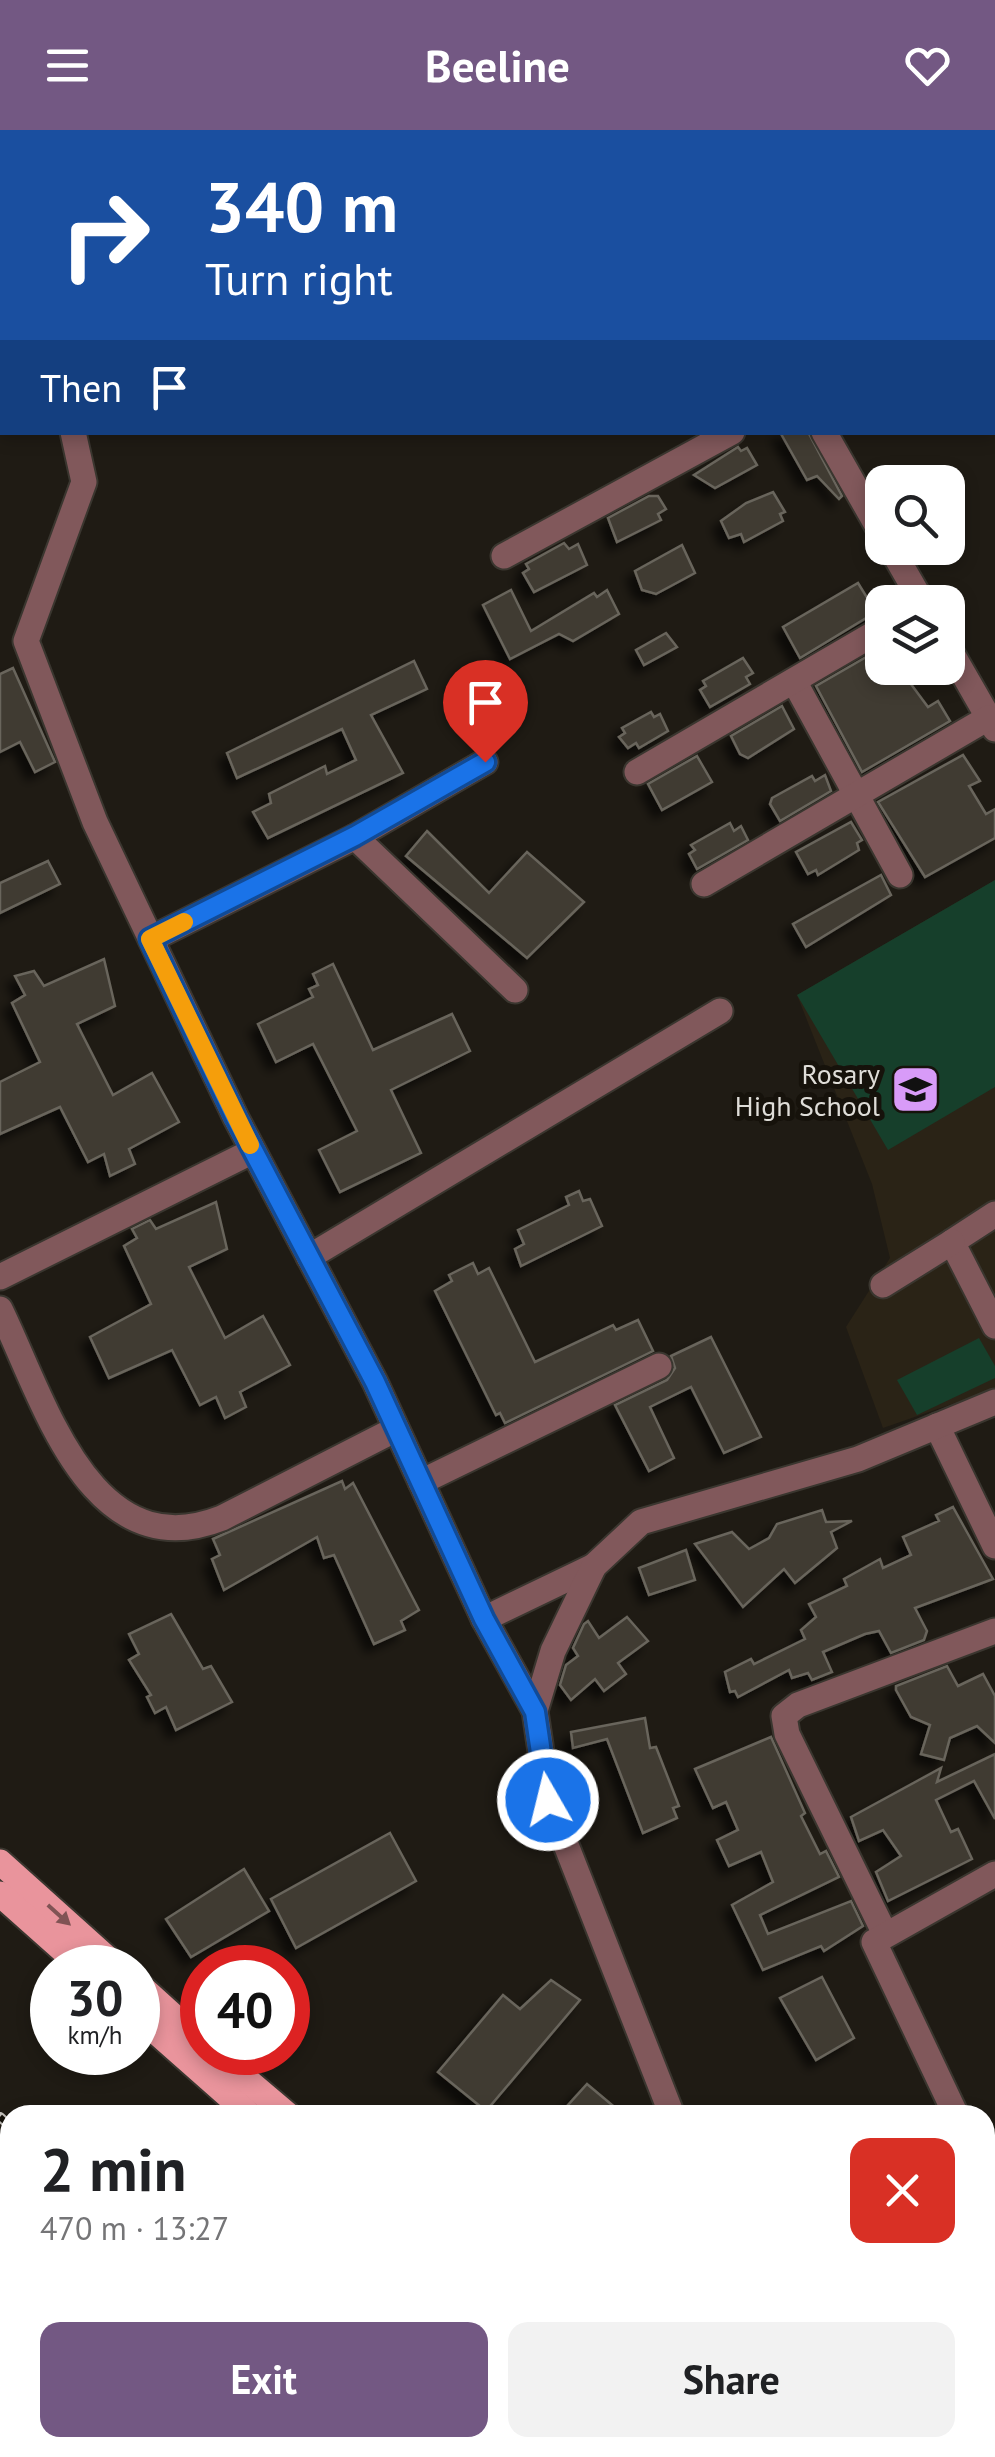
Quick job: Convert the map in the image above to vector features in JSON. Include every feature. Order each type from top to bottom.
[{"type":"main road","points":[[0,1862],[92,1945]]},
{"type":"main road","points":[[0,1894],[57,1945]]},
{"type":"main road","points":[[160,2004],[180,2022]]},
{"type":"main road","points":[[160,2035],[239,2105]]},
{"type":"main road","points":[[241,2075],[276,2105]]},
{"type":"street","points":[[74,435],[84,482],[26,641],[95,822],[150,939],[253,1151],[396,1428],[484,1619],[535,1712],[548,1800],[568,1860],[668,2105]]},
{"type":"street","points":[[504,556],[726,435]]},
{"type":"street","points":[[826,435],[865,504]]},
{"type":"street","points":[[637,772],[865,639]]},
{"type":"street","points":[[704,884],[856,795],[992,724],[965,677]]},
{"type":"street","points":[[794,680],[900,874]]},
{"type":"street","points":[[150,939],[355,836],[485,762]]},
{"type":"street","points":[[355,836],[515,990]]},
{"type":"street","points":[[309,1257],[720,1011]]},
{"type":"street","points":[[0,1277],[253,1151]]},
{"type":"street","points":[[883,1286],[995,1214]]},
{"type":"street","points":[[952,1242],[995,1326]]},
{"type":"street","points":[[0,1309],[81,1477],[102,1501],[165,1529],[195,1529],[222,1518],[396,1428]]},
{"type":"street","points":[[421,1482],[659,1366]]},
{"type":"street","points":[[484,1619],[594,1566],[641,1522],[858,1459],[995,1402]]},
{"type":"street","points":[[937,1426],[995,1546]]},
{"type":"street","points":[[535,1712],[553,1651],[594,1566]]},
{"type":"street","points":[[885,1934],[787,1734],[784,1716],[798,1705],[995,1632]]},
{"type":"street","points":[[951,2105],[874,1942],[995,1874]]},
{"type":"shaded area","name":"Rosary High School","points":[[995,880],[995,1389],[883,1428],[846,1327],[890,1258],[872,1184],[797,995]]},
{"type":"green space","points":[[995,880],[995,1087],[888,1150],[797,995]]},
{"type":"green space","points":[[979,1338],[995,1366],[995,1378],[917,1415],[897,1380]]},
{"type":"building","points":[[782,435],[810,435],[842,496],[839,499],[817,476],[807,480]]},
{"type":"building","points":[[738,447],[741,451],[747,448],[757,465],[715,488],[694,475]]},
{"type":"building","points":[[773,492],[785,512],[780,514],[783,521],[744,542],[741,534],[729,538],[721,521],[746,503]]},
{"type":"building","points":[[649,496],[658,496],[666,509],[658,514],[661,520],[617,542],[608,518]]},
{"type":"building","points":[[564,543],[569,549],[578,544],[587,565],[534,592],[523,573],[529,569],[526,564]]},
{"type":"building","points":[[682,545],[695,573],[656,594],[642,590],[635,571]]},
{"type":"building","points":[[858,583],[865,594],[865,619],[800,658],[783,627]]},
{"type":"building","points":[[511,590],[531,631],[594,593],[597,597],[607,590],[619,614],[573,641],[559,634],[510,659],[483,605]]},
{"type":"building","points":[[666,633],[677,647],[644,665],[636,650]]},
{"type":"building","points":[[743,658],[753,673],[746,677],[750,684],[710,707],[700,690],[706,686],[703,681]]},
{"type":"building","points":[[865,658],[865,685],[912,685],[928,707],[938,701],[950,721],[862,772],[816,686]]},
{"type":"building","points":[[414,661],[427,689],[371,715],[403,773],[268,838],[253,812],[271,803],[269,794],[325,766],[327,774],[356,760],[342,729],[237,778],[227,753]]},
{"type":"building","points":[[13,668],[55,762],[35,772],[20,742],[0,752],[0,674]]},
{"type":"building","points":[[782,706],[794,729],[748,758],[740,754],[731,736]]},
{"type":"building","points":[[651,712],[654,717],[660,714],[668,731],[639,748],[636,743],[628,748],[619,737],[625,733],[622,728]]},
{"type":"building","points":[[963,755],[980,781],[969,786],[986,814],[995,809],[995,838],[925,877],[878,802]]},
{"type":"building","points":[[697,756],[712,782],[662,810],[648,784]]},
{"type":"building","points":[[825,775],[831,791],[780,821],[770,804],[772,798],[812,776],[815,781]]},
{"type":"building","points":[[851,822],[862,840],[857,843],[859,850],[818,875],[816,870],[808,874],[796,852]]},
{"type":"building","points":[[730,823],[734,831],[741,826],[748,840],[697,869],[689,854],[695,850],[691,845]]},
{"type":"building","points":[[427,831],[489,893],[527,852],[584,902],[527,958],[406,856]]},
{"type":"building","points":[[48,861],[60,884],[0,913],[0,883]]},
{"type":"building","points":[[881,875],[891,895],[806,947],[793,924]]},
{"type":"building","points":[[104,959],[115,1006],[77,1024],[113,1095],[152,1073],[179,1122],[129,1149],[135,1164],[110,1176],[104,1154],[88,1162],[60,1107],[0,1134],[0,1082],[40,1062],[12,1003],[25,995],[15,976],[34,971],[44,986]]},
{"type":"building","points":[[333,964],[373,1050],[452,1014],[470,1051],[391,1090],[421,1153],[340,1192],[319,1150],[357,1131],[313,1044],[276,1062],[258,1024],[313,997],[309,989],[318,985],[313,974]]},
{"type":"building","points":[[579,1191],[583,1201],[590,1199],[602,1226],[521,1266],[515,1249],[524,1244],[518,1230],[569,1205],[566,1197]]},
{"type":"building","points":[[216,1202],[227,1249],[189,1267],[225,1338],[263,1316],[290,1365],[240,1392],[246,1407],[225,1418],[216,1397],[200,1405],[172,1350],[109,1378],[90,1337],[151,1304],[124,1246],[137,1238],[132,1229],[150,1220],[156,1229]]},
{"type":"building","points":[[473,1263],[478,1274],[489,1268],[535,1362],[613,1325],[616,1330],[638,1320],[653,1351],[505,1423],[500,1413],[496,1415],[435,1291],[452,1281],[449,1275]]},
{"type":"building","points":[[711,1337],[761,1437],[724,1453],[691,1387],[650,1407],[674,1458],[649,1471],[615,1405],[667,1380],[675,1368],[671,1356]]},
{"type":"building","points":[[342,1481],[345,1489],[353,1483],[419,1610],[401,1621],[405,1630],[374,1644],[334,1555],[324,1558],[317,1537],[224,1590],[212,1559],[220,1555],[213,1539]]},
{"type":"building","points":[[953,1507],[993,1579],[915,1608],[927,1631],[924,1640],[891,1653],[879,1631],[865,1634],[823,1652],[832,1672],[812,1680],[808,1673],[792,1678],[789,1670],[738,1697],[735,1691],[730,1692],[725,1672],[751,1659],[754,1664],[805,1639],[801,1630],[816,1617],[809,1604],[847,1586],[844,1579],[880,1559],[883,1568],[911,1555],[903,1537],[939,1521],[936,1515]]},
{"type":"building","points":[[822,1510],[826,1522],[852,1521],[831,1532],[837,1548],[795,1583],[784,1569],[743,1607],[695,1544],[732,1532],[749,1549],[769,1538],[777,1524]]},
{"type":"building","points":[[686,1550],[695,1580],[649,1595],[639,1568]]},
{"type":"building","points":[[171,1614],[203,1669],[211,1666],[232,1702],[176,1730],[166,1707],[155,1713],[147,1697],[151,1695],[129,1660],[139,1654],[129,1634]]},
{"type":"building","points":[[627,1617],[648,1641],[618,1663],[626,1674],[604,1691],[595,1679],[571,1700],[560,1685],[566,1665],[578,1656],[573,1648],[584,1624],[588,1621],[599,1638]]},
{"type":"building","points":[[947,1666],[958,1686],[983,1674],[995,1696],[995,1743],[977,1726],[950,1738],[944,1760],[921,1754],[930,1725],[911,1717],[896,1686]]},
{"type":"building","points":[[645,1718],[650,1748],[656,1747],[679,1806],[673,1808],[677,1818],[643,1833],[607,1739],[573,1748],[571,1732]]},
{"type":"building","points":[[771,1737],[805,1813],[801,1816],[820,1854],[826,1851],[839,1877],[760,1915],[768,1934],[851,1901],[863,1926],[824,1951],[821,1946],[763,1970],[732,1905],[773,1882],[761,1852],[729,1866],[717,1840],[738,1830],[726,1802],[713,1808],[695,1769]]},
{"type":"building","points":[[995,1754],[995,1819],[974,1781],[936,1800],[951,1832],[958,1829],[972,1859],[888,1901],[876,1872],[901,1856],[883,1830],[859,1841],[851,1817],[941,1768],[937,1782]]},
{"type":"building","points":[[390,1833],[416,1881],[301,1945],[294,1945],[271,1899]]},
{"type":"building","points":[[244,1869],[269,1911],[211,1945],[183,1945],[166,1919]]},
{"type":"building","points":[[822,1977],[854,2038],[816,2060],[780,1998]]},
{"type":"building","points":[[551,1980],[580,2000],[491,2105],[479,2105],[438,2072],[503,1995],[520,2009]]},
{"type":"building","points":[[587,2084],[612,2105],[568,2105]]},
{"type":"slow traffic","points":[[184,922],[150,939],[250,1145]]},
{"type":"place","name":"Rosary High School","points":[[915,1090]]},
{"type":"route","points":[[485,762],[355,836],[150,939],[236,1118],[375,1382],[484,1619],[535,1712],[548,1800]]}]
